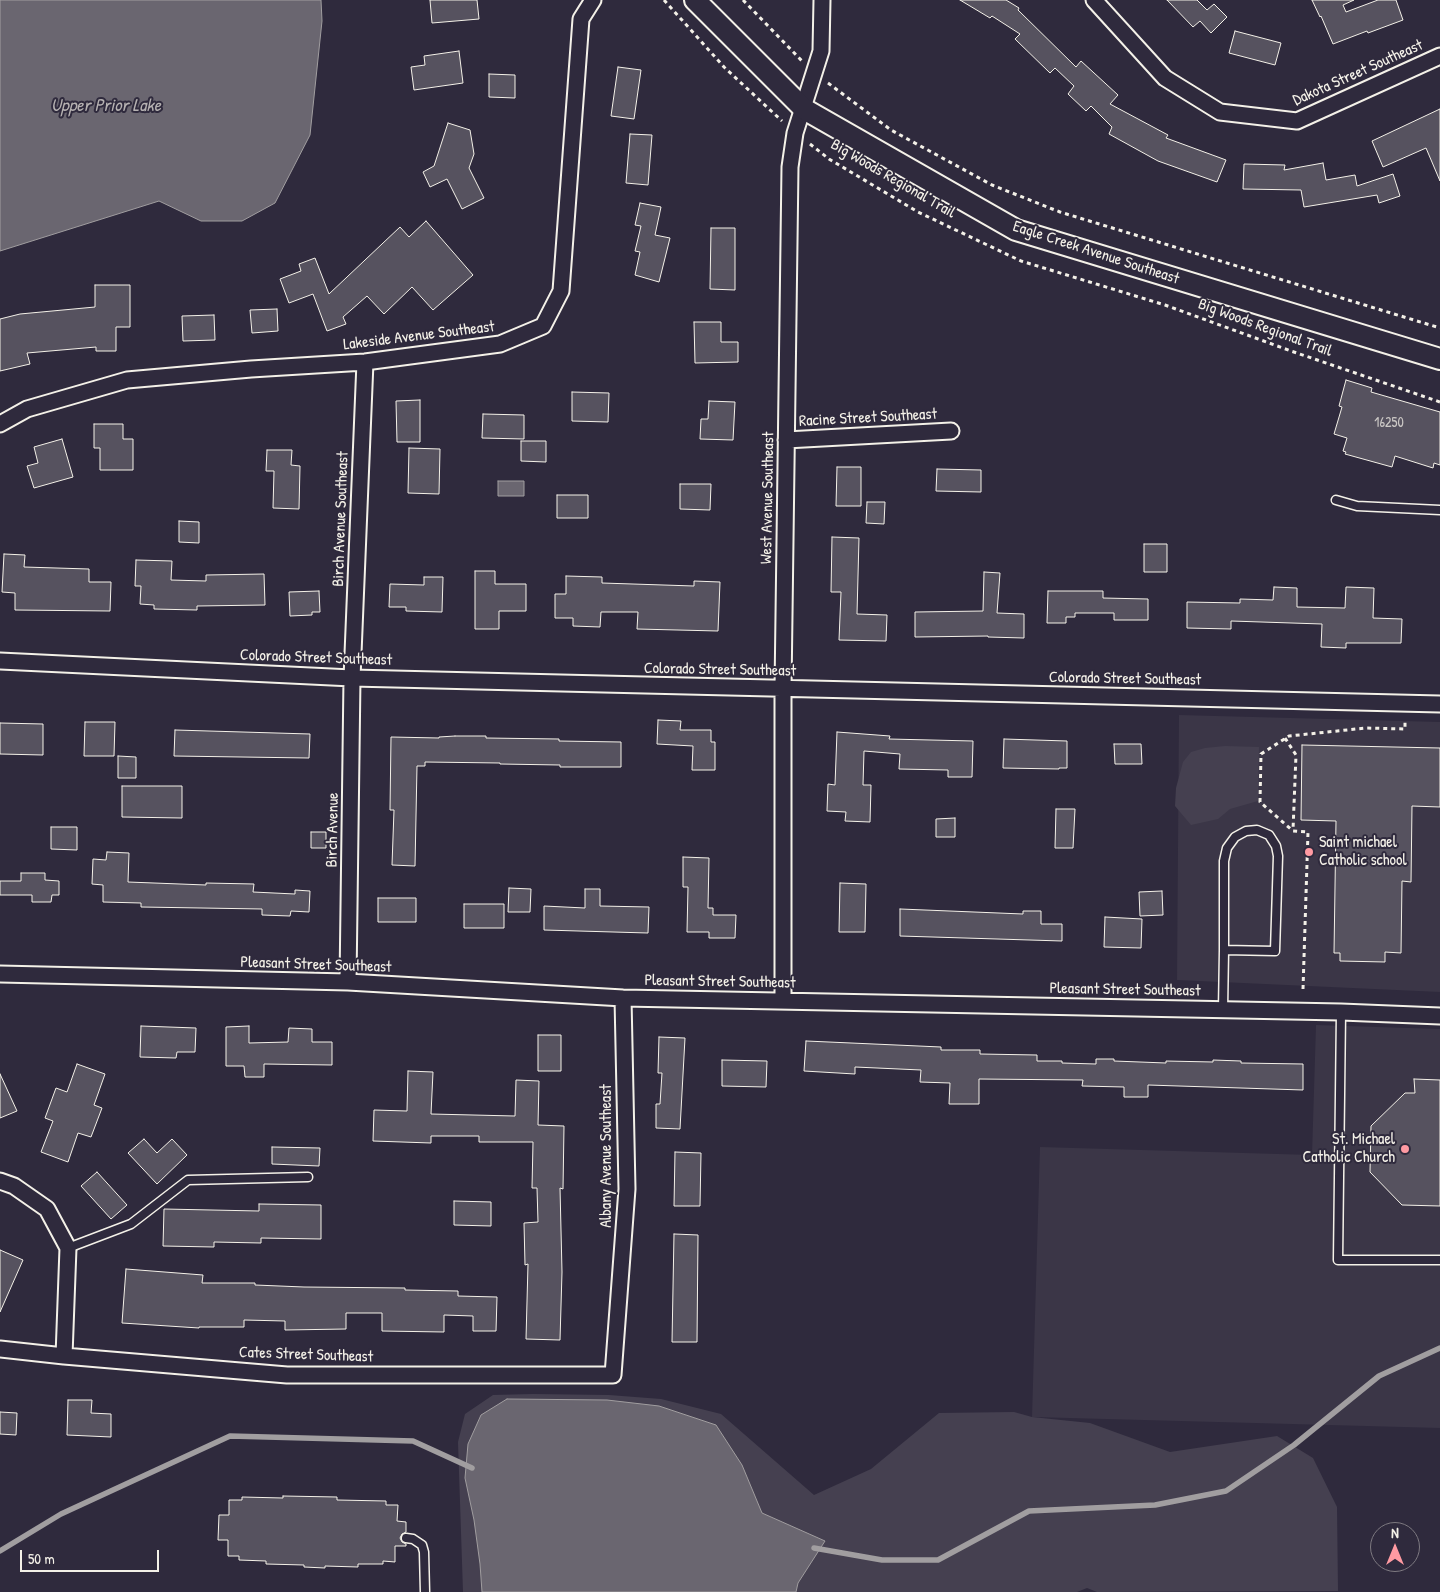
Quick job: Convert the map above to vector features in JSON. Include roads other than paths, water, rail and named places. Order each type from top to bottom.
[{"type":"main road","name":"Eagle Creek Avenue Southeast","points":[[695,0],[804,109],[1016,230],[1440,359]]},
{"type":"street","name":"Lakeside Avenue Southeast","points":[[0,424],[27,409],[127,380],[251,369],[364,362],[500,344],[543,326],[561,291],[581,19],[593,0]]},
{"type":"street","name":"West Avenue Southeast","points":[[783,1000],[783,689],[790,167],[795,133],[821,51],[822,0]]},
{"type":"street","name":"Dakota Street Southeast","points":[[1094,0],[1165,78],[1220,112],[1297,121],[1440,56]]},
{"type":"street","name":"Birch Avenue Southeast","points":[[352,678],[364,362]]},
{"type":"street","name":"Racine Street Southeast","points":[[786,440],[951,430]]},
{"type":"street","name":"Colorado Street Southeast","points":[[0,661],[352,678],[1440,704]]},
{"type":"street","name":"Birch Avenue","points":[[348,982],[352,678]]},
{"type":"street","name":"Pleasant Street Southeast","points":[[0,974],[348,982],[623,998],[1341,1012],[1440,1016]]},
{"type":"street","name":"Albany Avenue Southeast","points":[[612,1375],[627,1189],[623,998]]},
{"type":"street","points":[[0,1181],[14,1186],[46,1209],[68,1248],[64,1356]]},
{"type":"street","name":"Cates Street Southeast","points":[[0,1349],[287,1375],[612,1375]]},
{"type":"lane","points":[[1336,500],[1357,506],[1440,510]]},
{"type":"lane","points":[[1223,1010],[1224,861],[1227,848],[1235,837],[1246,831],[1257,830],[1269,835],[1276,846],[1278,856],[1275,951],[1224,950]]},
{"type":"lane","points":[[1341,1012],[1338,1260],[1440,1260]]},
{"type":"lane","points":[[68,1248],[131,1224],[188,1180],[308,1177]]},
{"type":"lane","points":[[406,1538],[413,1539],[422,1545],[424,1552],[425,1592]]},
{"type":"water","name":"Upper Prior Lake","points":[[0,0],[321,0],[322,21],[310,135],[275,203],[242,221],[201,221],[159,201],[0,251]]},
{"type":"water","points":[[498,481],[524,481],[524,496],[498,496]]},
{"type":"water","points":[[507,1399],[607,1400],[659,1406],[716,1425],[742,1465],[762,1513],[825,1541],[798,1583],[796,1592],[482,1592],[474,1520],[465,1478],[468,1444],[481,1415]]},
{"type":"waterway","points":[[814,1548],[882,1560],[938,1560],[1029,1511],[1155,1505],[1226,1491],[1294,1445],[1379,1376],[1440,1348]]},
{"type":"waterway","points":[[0,1551],[61,1514],[230,1436],[413,1441],[472,1468]]},
{"type":"place","name":"Saint michael Catholic school","points":[[1309,852]]},
{"type":"place","name":"St. Michael Catholic Church","points":[[1405,1149]]}]
